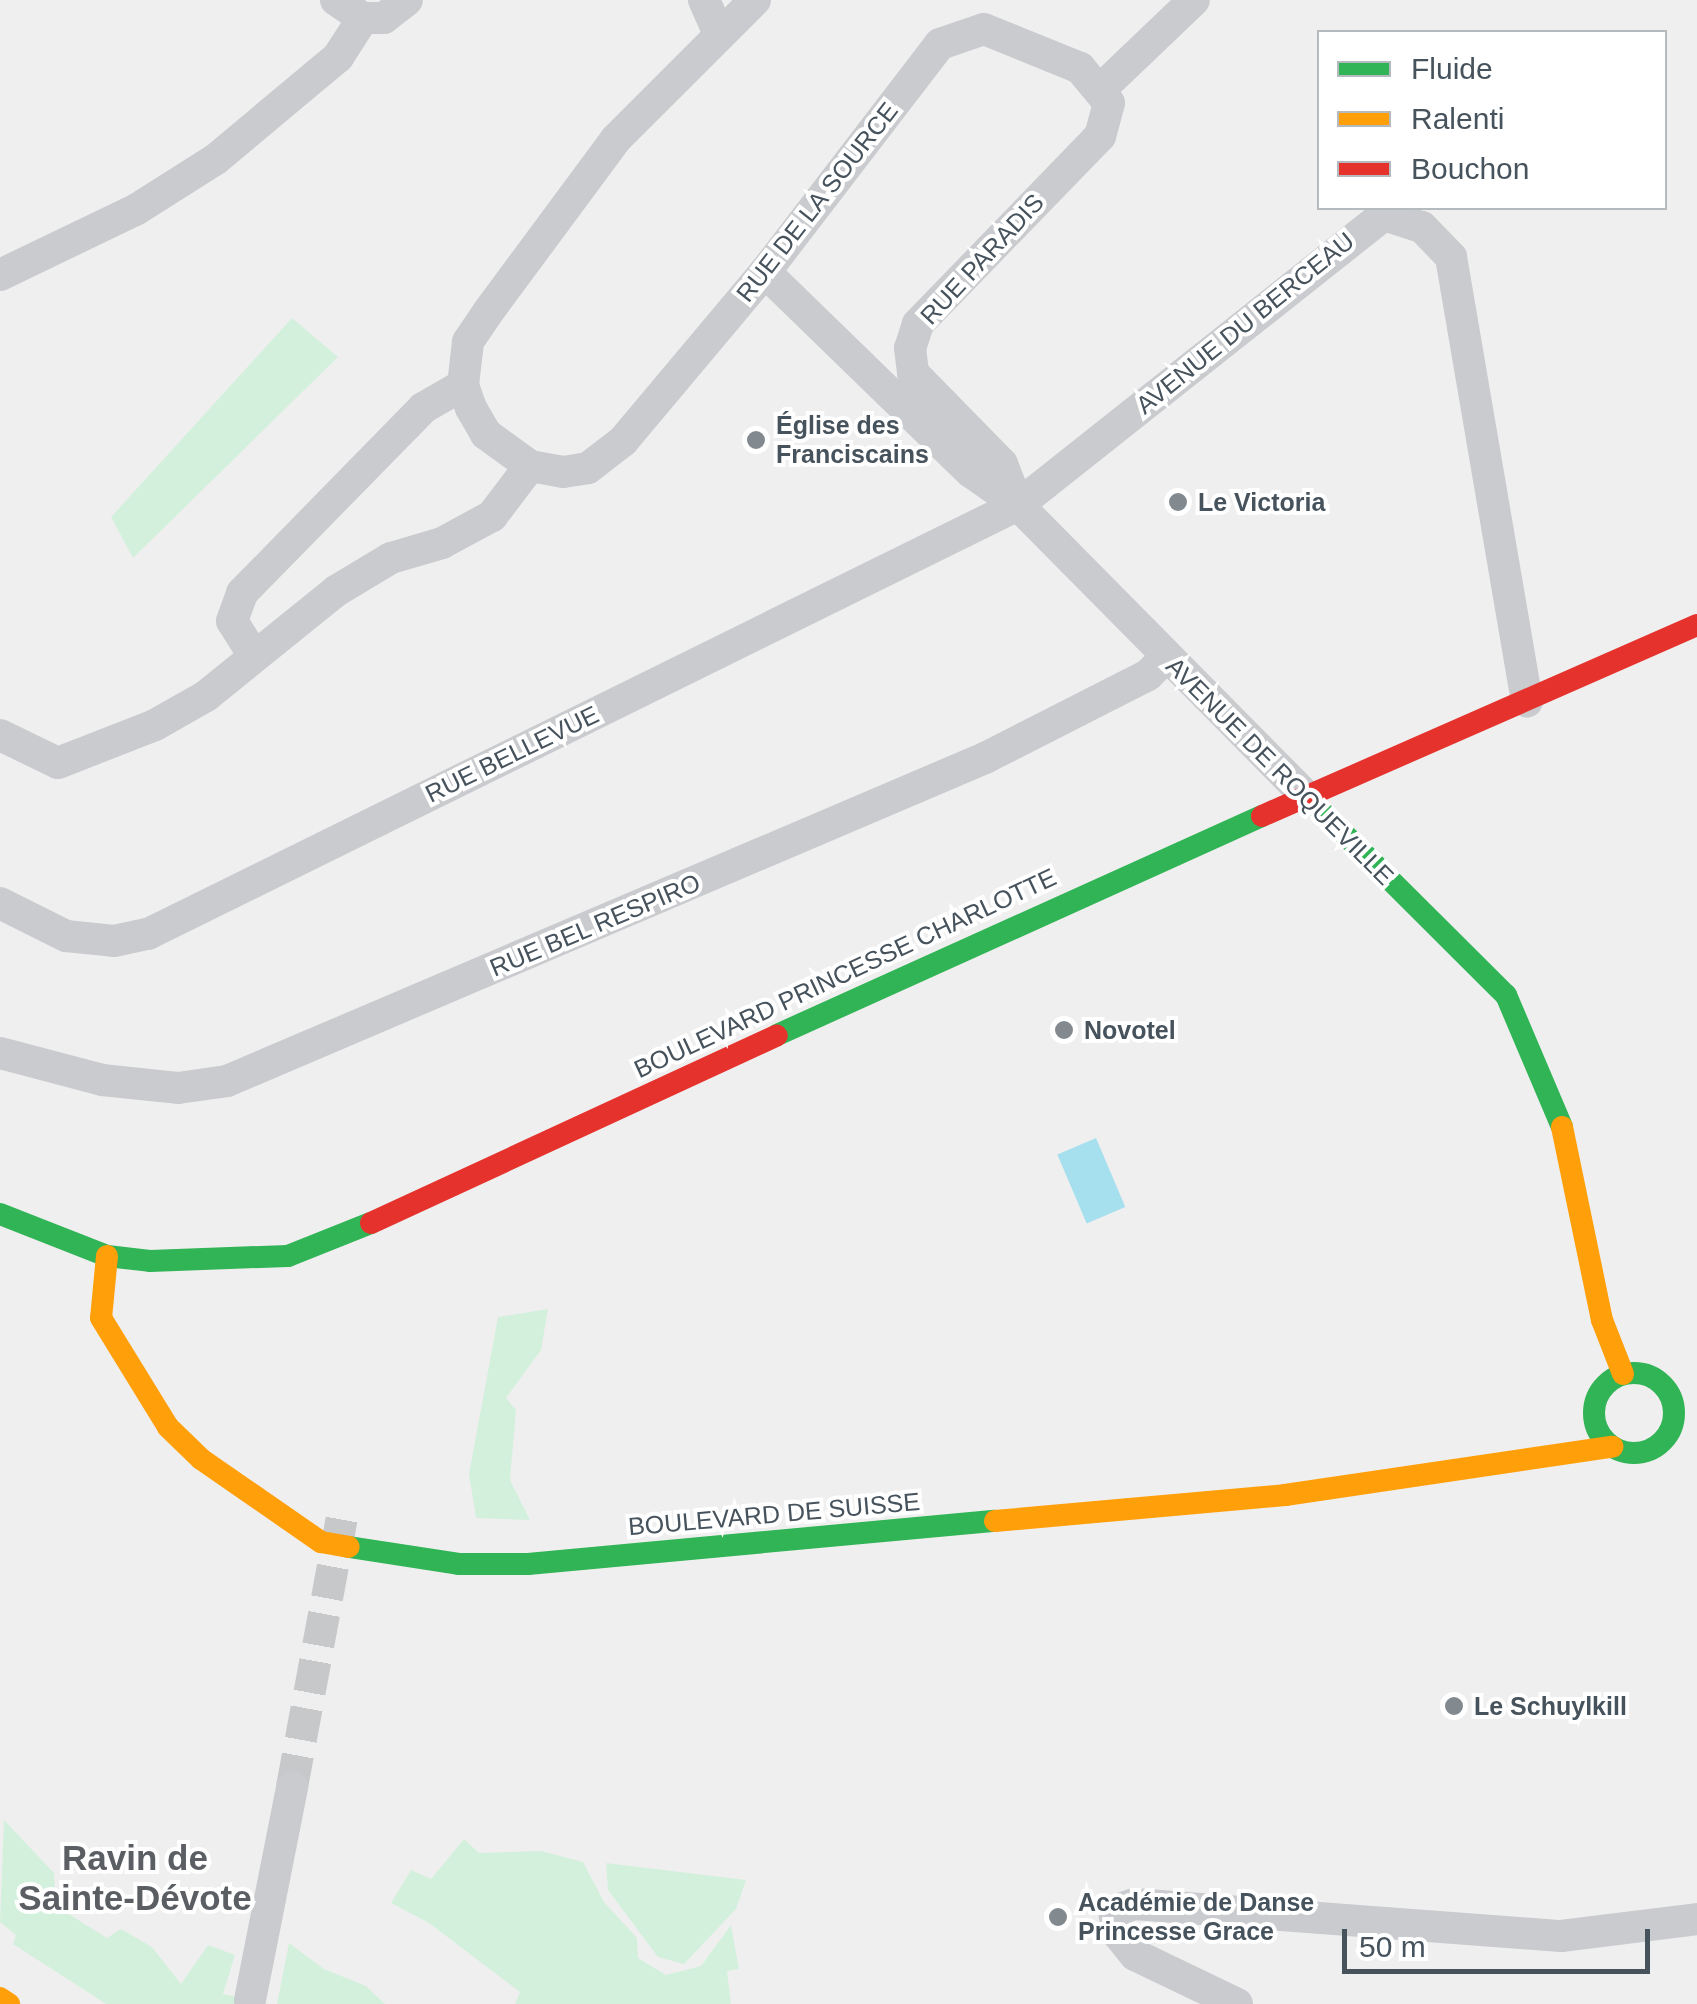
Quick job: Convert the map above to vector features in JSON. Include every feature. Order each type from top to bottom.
[{"type":"street","points":[[0,275],[137,209],[216,159],[338,58],[350,9],[384,18],[408,0]]},
{"type":"street","points":[[704,0],[720,33]]},
{"type":"street","points":[[0,734],[58,763],[154,726],[206,696],[336,590],[390,558],[442,542],[492,516],[530,466],[486,434],[463,385],[468,342],[616,139],[755,0]]},
{"type":"street","points":[[1091,78],[1194,0]]},
{"type":"street","name":"RUE DE LA SOURCE","points":[[530,466],[563,472],[588,468],[622,441],[765,272],[940,44],[984,29],[1091,78]]},
{"type":"street","name":"RUE PARADIS","points":[[1018,505],[1002,464],[913,372],[910,348],[918,324],[1100,136],[1109,120],[1091,78]]},
{"type":"street","name":"AVENUE DU BERCEAU","points":[[1018,505],[1371,220],[1398,215],[1440,239],[1451,257],[1527,702]]},
{"type":"street","name":"AVENUE DE ROQUEVILLE","points":[[765,272],[971,472],[1018,505],[1165,658],[1506,995],[1523,1026],[1566,1139],[1602,1320],[1622,1374]]},
{"type":"street","points":[[254,656],[232,621],[242,593],[423,408],[463,385]]},
{"type":"street","name":"RUE BELLEVUE","points":[[0,903],[66,936],[114,941],[148,934],[1018,505]]},
{"type":"street","name":"BOULEVARD PRINCESSE CHARLOTTE","points":[[0,1214],[107,1256],[206,1261],[288,1256],[328,1243],[1307,797],[1697,625]]},
{"type":"street","name":"RUE BEL RESPIRO","points":[[0,1052],[102,1080],[178,1088],[227,1081],[985,758],[1148,676],[1165,658]]},
{"type":"street","name":"BOULEVARD DE SUISSE","points":[[107,1256],[101,1318],[168,1427],[201,1459],[321,1542],[458,1564],[528,1564],[1285,1495],[1612,1447]]},
{"type":"street","points":[[1669,1432],[1674,1410],[1665,1388],[1646,1375],[1622,1374],[1602,1388],[1593,1412],[1601,1438],[1612,1447],[1640,1452],[1669,1432],[1697,1432]]},
{"type":"street","points":[[250,2000],[292,1787]]},
{"type":"street","points":[[1238,2004],[1135,1956],[1118,1934],[1114,1911],[1134,1904],[1561,1936],[1697,1919]]},
{"type":"street","points":[[0,1998],[10,2004]]},
{"type":"green space","points":[[292,318],[338,357],[133,558],[111,517]]},
{"type":"green space","points":[[548,1309],[541,1350],[506,1398],[516,1410],[510,1480],[530,1520],[476,1518],[469,1474],[498,1317]]},
{"type":"green space","points":[[4,1820],[54,1873],[56,1906],[107,1938],[121,1929],[152,1947],[181,1984],[208,1945],[235,1955],[223,1994],[269,2004],[106,2004],[13,1944],[16,1935],[0,1922]]},
{"type":"green space","points":[[464,1839],[479,1853],[541,1851],[583,1862],[604,1902],[637,1938],[638,1958],[666,1975],[701,1966],[731,1925],[739,1969],[727,1971],[731,2004],[515,2004],[520,1992],[429,1923],[391,1903],[411,1870],[431,1879]]},
{"type":"green space","points":[[606,1863],[746,1880],[736,1909],[684,1964],[658,1957],[608,1890]]},
{"type":"green space","points":[[289,1943],[324,1969],[366,1986],[385,2004],[277,2004]]},
{"type":"water","points":[[1096,1138],[1125,1207],[1087,1223],[1057,1154]]},
{"type":"tunnel","points":[[292,1787],[342,1517]]},
{"type":"traffic: fast","points":[[1307,797],[1506,995],[1562,1127]]},
{"type":"traffic: fast","points":[[777,1035],[1262,816]]},
{"type":"traffic: fast","points":[[0,1214],[107,1256],[150,1261],[288,1256],[371,1223]]},
{"type":"traffic: fast","points":[[1634,1373],[1649,1376],[1662,1385],[1671,1398],[1674,1413],[1671,1428],[1662,1441],[1649,1450],[1634,1453],[1619,1450],[1606,1441],[1597,1428],[1594,1413],[1597,1398],[1606,1385],[1619,1376],[1634,1373]]},
{"type":"traffic: fast","points":[[349,1547],[459,1564],[528,1564],[995,1521]]},
{"type":"traffic: slow","points":[[1562,1127],[1602,1320],[1623,1374]]},
{"type":"traffic: slow","points":[[107,1256],[101,1318],[168,1427],[201,1459],[321,1542],[349,1547]]},
{"type":"traffic: slow","points":[[995,1521],[1285,1495],[1612,1447]]},
{"type":"traffic: slow","points":[[0,1998],[9,2004]]},
{"type":"traffic: jam","points":[[1262,816],[1697,625]]},
{"type":"traffic: jam","points":[[371,1223],[777,1035]]},
{"type":"place","name":"Église des Franciscains","points":[[756,440]]},
{"type":"place","name":"Le Victoria","points":[[1178,502]]},
{"type":"place","name":"Novotel","points":[[1064,1030]]},
{"type":"place","name":"Le Schuylkill","points":[[1454,1706]]},
{"type":"place","name":"Académie de Danse Princesse Grace","points":[[1058,1917]]},
{"type":"district","name":"Ravin de Sainte-Dévote","points":[[135,1878]]}]
